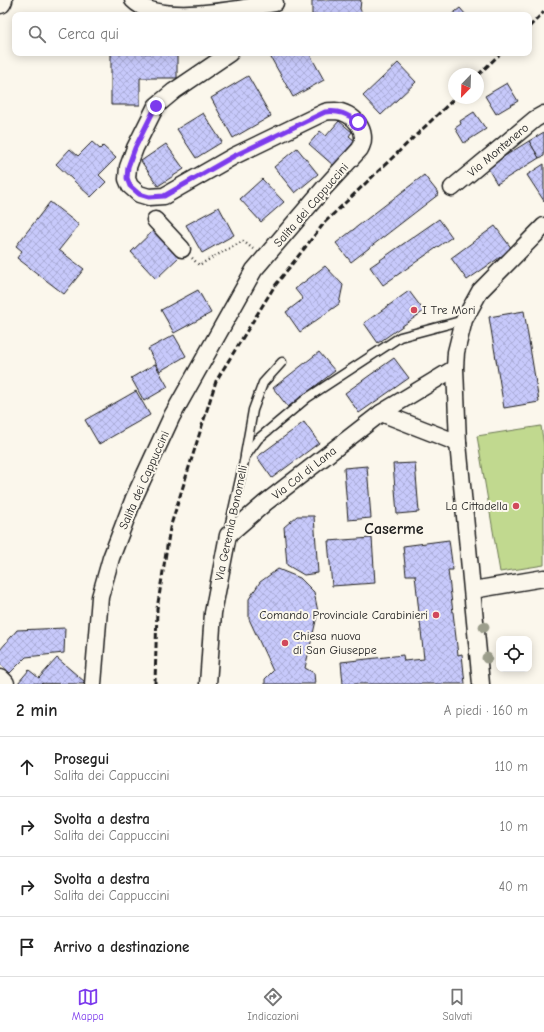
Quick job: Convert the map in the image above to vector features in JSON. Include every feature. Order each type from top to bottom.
[{"type":"street","points":[[133,0],[138,5],[158,12]]},
{"type":"street","points":[[218,12],[274,6]]},
{"type":"street","name":"Salita dei Cappuccini","points":[[93,684],[100,597],[111,558],[134,498],[172,416],[254,270],[363,144],[363,134],[358,122],[343,112],[325,112],[234,156],[164,196],[149,197],[139,194],[130,186],[127,178],[128,167],[135,148],[156,106],[174,91],[226,56]]},
{"type":"street","name":"Via Montenero","points":[[452,188],[535,119],[544,114]]},
{"type":"street","points":[[155,220],[182,249]]},
{"type":"street","points":[[481,684],[458,443],[455,368],[457,346],[464,320],[480,291],[544,226]]},
{"type":"street","name":"Via Col di Lana","points":[[228,535],[265,503],[381,414],[455,368]]},
{"type":"street","points":[[381,414],[458,443]]},
{"type":"street","name":"Via Geremia Bonomelli","points":[[208,684],[213,613],[228,535]]},
{"type":"street","points":[[473,590],[544,578]]},
{"type":"street","points":[[0,681],[3,684]]},
{"type":"lane","name":"Via Geremia Bonomelli","points":[[228,535],[245,457],[258,440],[307,398],[400,337],[464,320]]},
{"type":"lane","points":[[245,457],[253,410],[263,383],[282,362]]},
{"type":"path","points":[[199,265],[244,241]]},
{"type":"green space","name":"La Cittadella","points":[[541,426],[544,446],[544,565],[500,572],[477,436]]},
{"type":"building","points":[[312,0],[361,0],[360,9],[362,12],[312,12]]},
{"type":"building","points":[[460,8],[463,12],[455,12]]},
{"type":"building","points":[[111,56],[177,56],[177,78],[140,78],[140,105],[111,105]]},
{"type":"building","points":[[270,56],[311,56],[324,80],[293,97]]},
{"type":"building","points":[[398,63],[416,82],[381,115],[363,96]]},
{"type":"building","points":[[248,76],[271,116],[233,138],[211,98]]},
{"type":"building","points":[[507,83],[518,101],[496,114],[485,96]]},
{"type":"building","points":[[474,112],[486,129],[464,143],[455,128],[461,124],[460,121]]},
{"type":"building","points":[[203,113],[222,142],[196,158],[177,129]]},
{"type":"building","points":[[339,121],[352,132],[349,136],[355,141],[334,166],[309,144],[320,131],[326,136]]},
{"type":"building","points":[[544,132],[544,156],[539,158],[529,141]]},
{"type":"building","points":[[529,141],[539,158],[497,184],[487,167]]},
{"type":"building","points":[[92,142],[100,149],[103,146],[116,158],[99,175],[106,182],[91,197],[56,164],[70,149],[78,156]]},
{"type":"building","points":[[166,144],[184,169],[158,186],[141,161]]},
{"type":"building","points":[[297,148],[318,174],[295,193],[274,167]]},
{"type":"building","points":[[544,164],[544,201],[527,175]]},
{"type":"building","points":[[424,175],[439,194],[351,262],[336,243]]},
{"type":"building","points":[[262,179],[284,202],[261,222],[240,199]]},
{"type":"building","points":[[50,202],[79,225],[59,250],[84,269],[64,294],[17,258],[22,251],[16,246]]},
{"type":"building","points":[[219,207],[234,235],[202,253],[186,225]]},
{"type":"building","points":[[439,219],[452,237],[383,285],[370,267]]},
{"type":"building","points":[[495,226],[512,249],[467,280],[451,258]]},
{"type":"building","points":[[155,229],[181,255],[156,279],[131,252]]},
{"type":"building","points":[[325,266],[343,285],[339,304],[300,332],[286,312],[303,299],[295,289]]},
{"type":"building","points":[[198,290],[211,313],[174,333],[161,310]]},
{"type":"building","points":[[409,291],[424,311],[378,343],[364,323]]},
{"type":"building","points":[[524,311],[539,402],[504,408],[489,317]]},
{"type":"building","points":[[174,335],[186,356],[160,371],[148,349]]},
{"type":"building","points":[[319,352],[335,371],[288,407],[273,388]]},
{"type":"building","points":[[394,358],[409,378],[359,413],[345,393]]},
{"type":"building","points":[[155,364],[168,387],[144,401],[131,378]]},
{"type":"building","points":[[136,391],[150,415],[99,444],[85,420]]},
{"type":"building","points":[[304,422],[319,443],[272,478],[257,457]]},
{"type":"building","points":[[415,463],[419,512],[397,514],[393,464]]},
{"type":"building","points":[[367,466],[371,518],[348,520],[344,468]]},
{"type":"building","points":[[297,516],[314,516],[318,573],[304,575],[287,565],[284,527]]},
{"type":"building","points":[[372,538],[375,583],[332,586],[328,541]]},
{"type":"building","name":"Comando Provinciale Carabinieri","points":[[449,540],[453,570],[448,570],[458,655],[462,654],[465,684],[343,684],[341,662],[403,655],[404,661],[424,659],[415,575],[406,575],[403,546]]},
{"type":"building","name":"Chiesa nuova di San Giuseppe","points":[[278,569],[300,578],[314,592],[318,612],[305,668],[314,673],[315,684],[265,684],[265,679],[273,671],[249,619],[249,599],[260,582]]},
{"type":"building","points":[[65,628],[64,653],[26,657],[10,673],[0,664],[0,650],[17,630]]},
{"type":"building","points":[[57,658],[85,682],[83,684],[18,683],[29,670],[39,678]]},
{"type":"railway","points":[[532,24],[544,12]]},
{"type":"railway","points":[[484,69],[498,56]]},
{"type":"railway","points":[[155,684],[157,609],[170,528],[216,381],[274,287],[325,222],[449,104]]},
{"type":"place","name":"I Tre Mori","points":[[414,310]]},
{"type":"place","name":"La Cittadella","points":[[516,506]]},
{"type":"place","name":"Comando Provinciale Carabinieri","points":[[436,615]]},
{"type":"place","name":"Chiesa nuova di San Giuseppe","points":[[285,643]]},
{"type":"district","name":"Caserme","points":[[394,528]]},
{"type":"route","points":[[156,106],[135,148],[128,167],[127,178],[130,186],[139,194],[149,197],[164,196],[234,156],[325,112],[343,112],[358,122]]}]
